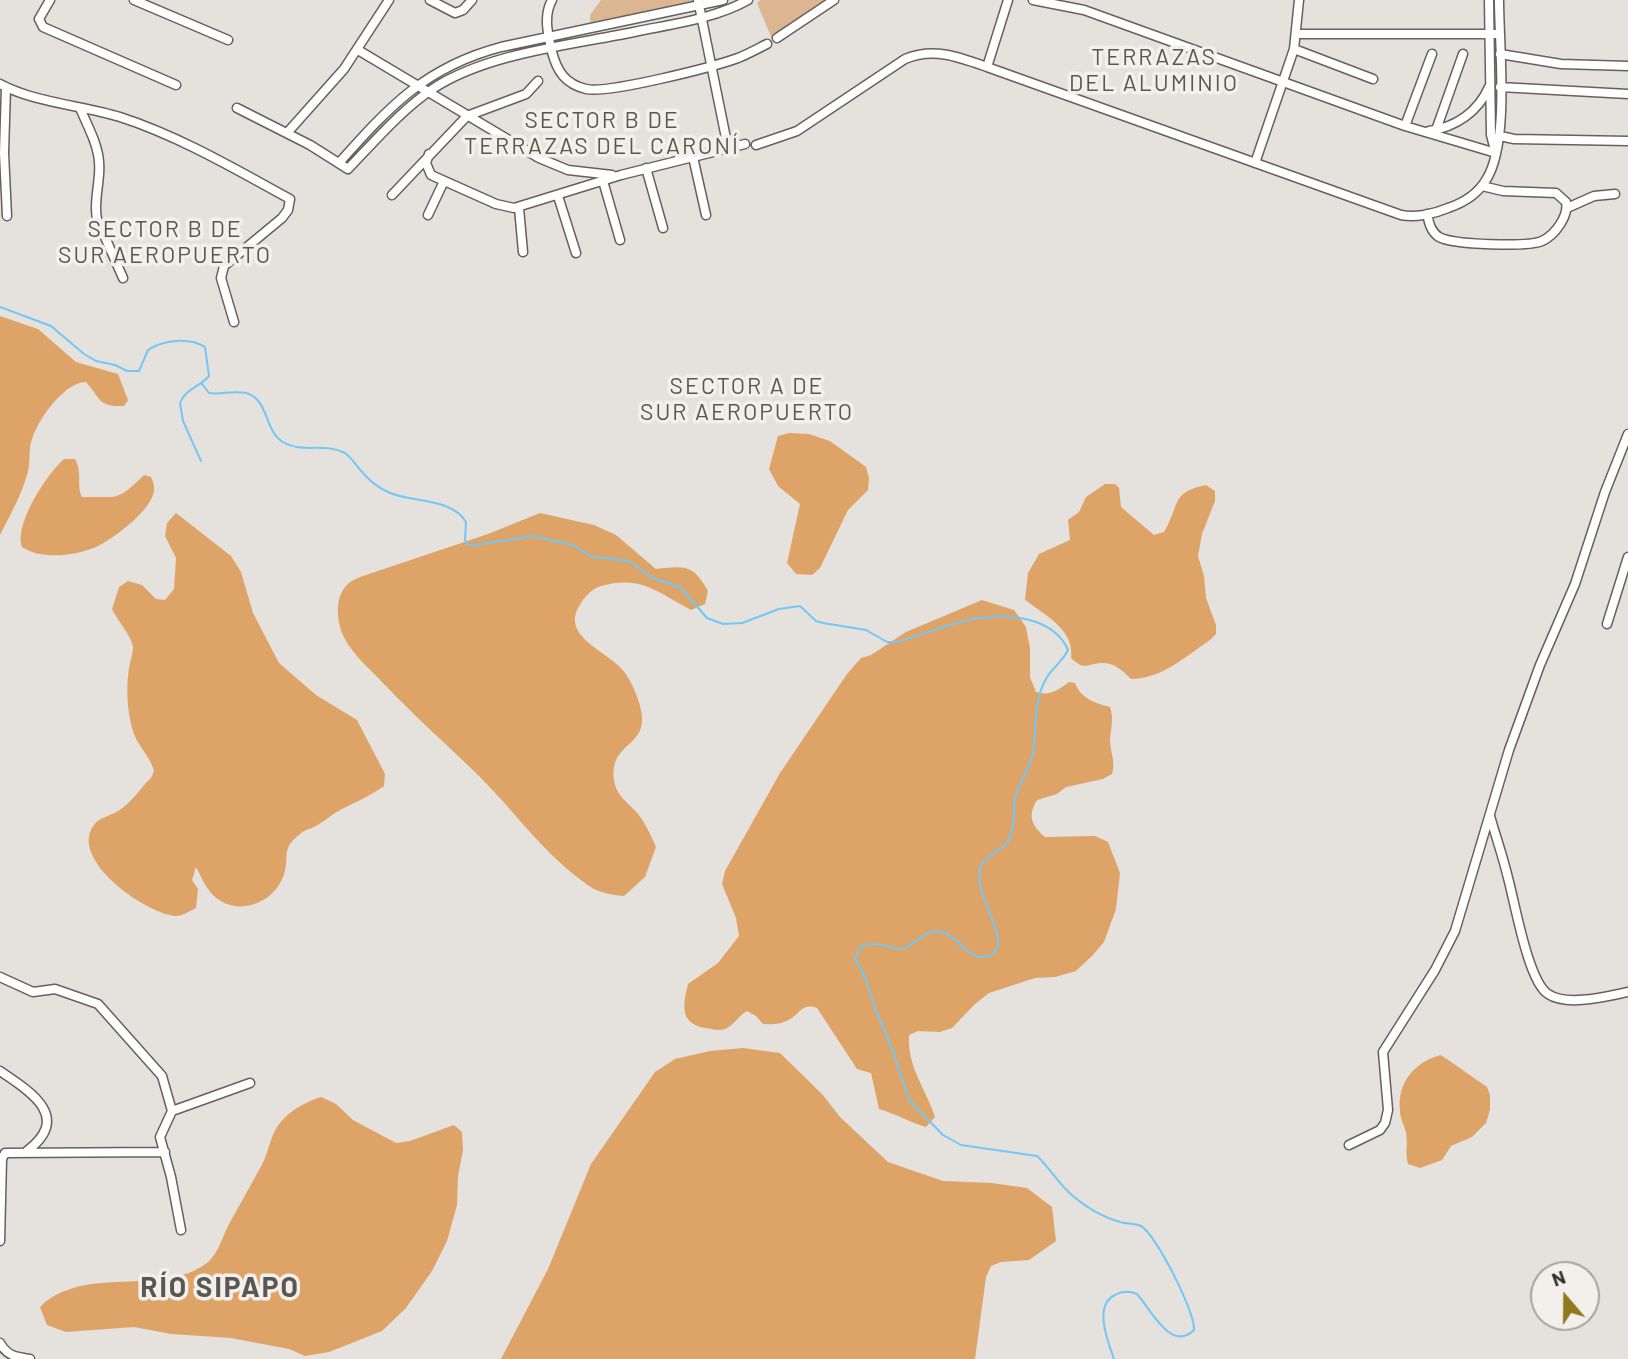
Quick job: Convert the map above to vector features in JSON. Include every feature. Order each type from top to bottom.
[{"type":"street","points":[[50,0],[39,16],[43,27],[176,85]]},
{"type":"street","points":[[134,0],[228,40]]},
{"type":"street","points":[[287,133],[331,86],[358,50],[389,0]]},
{"type":"street","points":[[430,0],[454,13],[463,10],[472,0]]},
{"type":"street","points":[[552,0],[547,17],[551,49],[559,73],[570,82],[589,90],[616,88],[712,65],[744,56],[767,44]]},
{"type":"street","points":[[339,163],[385,113],[418,85],[481,53],[699,3],[723,0]]},
{"type":"street","points":[[237,108],[287,133],[348,169],[398,117],[429,92],[478,67],[702,17],[748,0]]},
{"type":"street","points":[[777,38],[834,0]]},
{"type":"street","points":[[987,66],[1008,0]]},
{"type":"street","points":[[1033,0],[1084,10],[1405,126],[1496,153]]},
{"type":"street","points":[[1255,163],[1294,49],[1299,0]]},
{"type":"street","points":[[1489,0],[1491,135],[1496,153]]},
{"type":"street","points":[[756,145],[797,131],[895,65],[921,53],[940,52],[987,66],[1401,215],[1427,214],[1461,203],[1482,186],[1492,170],[1500,136],[1499,0]]},
{"type":"street","points":[[699,3],[728,148]]},
{"type":"street","points":[[1297,34],[1499,34]]},
{"type":"street","points":[[1294,49],[1373,79]]},
{"type":"street","points":[[358,50],[518,147],[555,165],[582,173],[621,175]]},
{"type":"street","points":[[1405,126],[1432,54]]},
{"type":"street","points":[[1436,130],[1463,54]]},
{"type":"street","points":[[1500,54],[1561,64],[1628,66]]},
{"type":"street","points":[[392,195],[467,116],[526,93],[538,81]]},
{"type":"street","points":[[7,216],[3,85],[146,126],[216,159],[290,199],[288,210],[282,218],[223,267],[221,278],[234,322]]},
{"type":"street","points":[[1423,132],[1452,126],[1469,115],[1485,97],[1490,85]]},
{"type":"street","points":[[1500,87],[1628,94]]},
{"type":"street","points":[[80,108],[99,160],[100,182],[95,209],[97,219],[123,278]]},
{"type":"street","points":[[1500,136],[1514,139],[1628,141]]},
{"type":"street","points":[[429,154],[426,163],[429,172],[444,181],[496,204],[519,208],[621,175],[745,144]]},
{"type":"street","points":[[693,157],[706,215]]},
{"type":"street","points":[[646,168],[663,228]]},
{"type":"street","points":[[428,215],[444,181]]},
{"type":"street","points":[[603,181],[620,240]]},
{"type":"street","points":[[1427,214],[1432,231],[1443,239],[1491,244],[1531,244],[1546,239],[1564,218],[1567,208],[1565,199],[1556,193],[1503,191],[1482,186]]},
{"type":"street","points":[[1567,208],[1594,196],[1615,194]]},
{"type":"street","points":[[558,196],[576,253]]},
{"type":"street","points":[[519,208],[523,252]]},
{"type":"street","points":[[1349,1145],[1380,1130],[1388,1116],[1383,1052],[1451,942],[1516,729],[1540,664],[1575,584],[1605,492],[1628,434]]},
{"type":"street","points":[[1607,624],[1628,557]]},
{"type":"street","points":[[1490,814],[1526,948],[1544,990],[1555,997],[1567,999],[1602,998],[1628,992]]},
{"type":"street","points":[[0,977],[33,992],[55,989],[99,1004],[162,1076],[172,1111],[160,1137],[181,1230]]},
{"type":"street","points":[[0,1071],[33,1093],[47,1120],[44,1136],[26,1152]]},
{"type":"street","points":[[172,1111],[250,1083]]},
{"type":"street","points":[[0,1241],[2,1159],[8,1152],[165,1152]]},
{"type":"street","points":[[0,1344],[5,1359]]},
{"type":"street","points":[[0,1344],[6,1353],[30,1359]]},
{"type":"shaded area","points":[[601,0],[698,0],[700,6],[591,29],[590,15]]},
{"type":"shaded area","points":[[760,0],[826,0],[772,39],[757,3]]},
{"type":"shaded area","points":[[0,316],[38,329],[76,362],[118,374],[128,400],[124,406],[109,405],[98,397],[86,382],[68,389],[59,397],[36,429],[25,483],[0,535]]},
{"type":"shaded area","points":[[789,433],[809,434],[830,441],[866,467],[869,478],[868,490],[848,510],[820,568],[812,575],[796,574],[787,563],[800,504],[778,486],[769,469],[778,436]]},
{"type":"shaded area","points":[[64,459],[75,459],[82,497],[116,496],[144,475],[151,477],[153,495],[132,522],[96,547],[78,553],[39,554],[22,547],[23,526],[41,487]]},
{"type":"shaded area","points":[[1105,484],[1115,484],[1119,488],[1121,507],[1154,535],[1164,532],[1178,501],[1186,492],[1206,485],[1215,491],[1215,501],[1202,534],[1198,556],[1216,634],[1172,666],[1142,678],[1131,679],[1110,664],[1086,666],[1076,662],[1071,658],[1071,648],[1063,631],[1025,600],[1028,573],[1039,554],[1070,540],[1068,520],[1079,512],[1086,497]]},
{"type":"shaded area","points":[[176,513],[231,556],[241,572],[253,613],[279,663],[316,695],[357,720],[385,774],[384,786],[303,832],[294,840],[288,850],[283,877],[271,895],[252,905],[222,902],[208,889],[196,867],[192,880],[198,889],[196,908],[176,916],[148,907],[117,885],[93,858],[89,843],[94,825],[125,806],[151,778],[154,771],[134,734],[129,714],[128,683],[133,647],[112,609],[119,587],[128,581],[142,585],[156,599],[165,600],[174,589],[176,558],[165,536],[167,523]]},
{"type":"shaded area","points":[[540,513],[594,525],[616,535],[656,569],[674,567],[693,571],[708,591],[705,604],[691,610],[648,587],[615,583],[592,591],[583,600],[576,614],[575,624],[579,632],[620,667],[636,693],[641,710],[642,722],[639,731],[617,758],[614,780],[617,791],[641,818],[656,847],[645,877],[624,896],[593,888],[559,862],[483,780],[362,662],[349,645],[340,625],[340,595],[353,580],[488,534]]},
{"type":"shaded area","points":[[982,600],[1014,610],[1026,627],[1030,648],[1030,677],[1036,692],[1049,693],[1069,682],[1075,683],[1085,697],[1110,707],[1112,774],[1103,779],[1066,787],[1057,794],[1037,800],[1032,811],[1032,820],[1045,837],[1095,836],[1108,842],[1120,873],[1116,909],[1104,942],[1076,971],[1055,977],[1035,978],[989,993],[952,1028],[940,1032],[918,1031],[909,1035],[914,1068],[935,1117],[926,1127],[879,1109],[871,1073],[857,1069],[817,1008],[803,1008],[789,1020],[770,1024],[763,1024],[747,1011],[727,1028],[716,1030],[691,1022],[684,1006],[688,984],[718,963],[739,936],[736,918],[722,884],[725,871],[780,773],[847,674],[861,658],[871,655],[906,632]]},
{"type":"shaded area","points":[[743,1048],[780,1053],[822,1094],[840,1117],[888,1162],[943,1181],[1027,1188],[1052,1207],[1056,1241],[1029,1260],[1001,1262],[991,1266],[986,1277],[975,1359],[501,1359],[548,1269],[591,1164],[655,1072],[675,1059],[710,1051]]},
{"type":"shaded area","points":[[1441,1055],[1487,1087],[1490,1110],[1486,1123],[1472,1137],[1451,1146],[1442,1160],[1420,1168],[1408,1164],[1406,1132],[1400,1114],[1401,1091],[1415,1068]]},
{"type":"shaded area","points":[[321,1097],[336,1104],[353,1120],[396,1143],[410,1141],[454,1125],[462,1132],[463,1150],[458,1176],[457,1205],[447,1241],[432,1271],[406,1308],[382,1331],[329,1352],[305,1356],[289,1349],[231,1338],[171,1334],[134,1327],[66,1332],[47,1325],[40,1307],[58,1294],[100,1283],[168,1278],[189,1273],[207,1263],[217,1251],[281,1121],[293,1111]]},
{"type":"waterway","points":[[0,307],[51,326],[84,354],[127,371],[139,371],[148,350],[161,344],[184,341],[205,347],[209,376],[185,394],[180,403],[183,421],[201,461]]},
{"type":"waterway","points":[[202,384],[209,393],[241,392],[253,396],[263,408],[272,431],[283,442],[298,447],[330,448],[345,453],[369,479],[385,490],[451,508],[466,522],[467,544],[532,536],[572,545],[593,557],[629,561],[652,578],[680,587],[707,618],[723,624],[742,623],[779,609],[800,606],[816,621],[866,630],[887,642],[897,642],[965,621],[1000,616],[1036,622],[1059,636],[1068,650],[1047,677],[1041,690],[1033,753],[1015,798],[1011,835],[1005,845],[986,859],[980,869],[981,890],[997,934],[996,951],[988,956],[975,956],[939,931],[928,933],[901,949],[874,944],[861,946],[855,958],[866,980],[909,1100],[943,1135],[961,1145],[1037,1156],[1073,1196],[1101,1215],[1122,1223],[1141,1226],[1156,1243],[1189,1308],[1194,1330],[1185,1336],[1177,1336],[1162,1326],[1137,1294],[1118,1294],[1108,1300],[1103,1315],[1114,1359]]},
{"type":"district","name":"TERRAZAS DEL ALUMINIO","points":[[1154,70]]},
{"type":"district","name":"SECTOR B DE TERRAZAS DEL CARONÍ","points":[[602,133]]},
{"type":"district","name":"SECTOR B DE SUR AEROPUERTO","points":[[165,242]]},
{"type":"district","name":"SECTOR A DE SUR AEROPUERTO","points":[[747,399]]},
{"type":"district","name":"RÍO SIPAPO","points":[[220,1288]]}]
